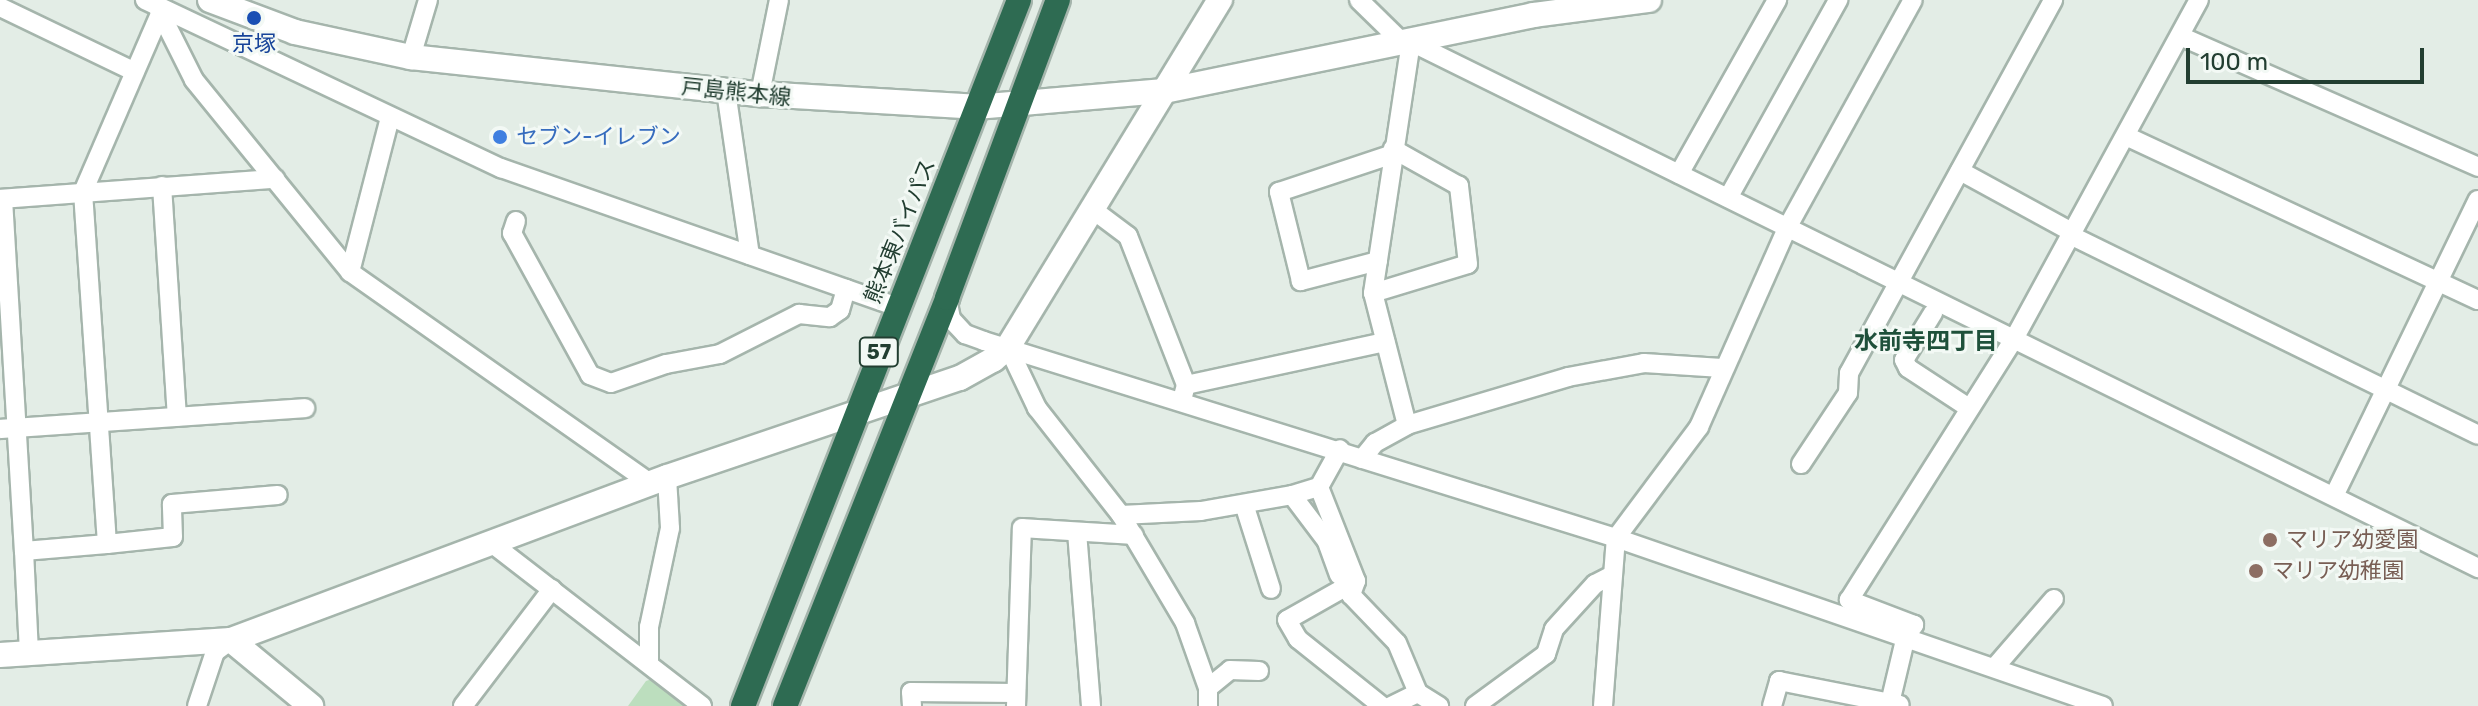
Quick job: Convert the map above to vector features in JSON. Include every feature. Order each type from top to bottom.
[{"type":"highway","name":"熊本東バイパス","points":[[743,706],[854,414],[1019,0]]},
{"type":"highway","name":"57","points":[[785,706],[905,397],[947,298],[1058,0]]},
{"type":"street","name":"戸島熊本線","points":[[210,0],[295,32],[411,57],[726,91],[976,107],[1164,91],[1408,43],[1525,8],[1649,0]]},
{"type":"street","points":[[411,57],[428,0]]},
{"type":"street","points":[[760,94],[779,0]]},
{"type":"street","points":[[197,706],[215,652],[231,640],[659,480],[960,378],[1008,347],[1220,0]]},
{"type":"street","points":[[1359,0],[1408,43],[2478,568]]},
{"type":"street","points":[[1679,174],[1777,0]]},
{"type":"street","points":[[1728,198],[1838,0]]},
{"type":"street","points":[[1603,706],[1616,538],[1699,427],[1722,368],[1787,228],[1913,0]]},
{"type":"street","points":[[1801,464],[1848,393],[1849,373],[2053,0]]},
{"type":"street","points":[[1772,706],[1779,681],[1896,704],[1906,636],[1914,625],[1849,600],[2014,339],[2199,0]]},
{"type":"street","points":[[107,544],[96,422],[83,192],[133,71],[155,5]]},
{"type":"street","points":[[155,5],[501,168],[898,307]]},
{"type":"street","points":[[155,5],[194,80],[350,272],[659,480],[671,511],[666,563],[649,627],[649,661]]},
{"type":"street","points":[[0,7],[133,71]]},
{"type":"street","points":[[2180,36],[2478,167]]},
{"type":"street","points":[[1407,425],[1373,293],[1408,43]]},
{"type":"street","points":[[726,91],[750,255]]},
{"type":"street","points":[[350,272],[390,117]]},
{"type":"street","points":[[2126,136],[2478,300]]},
{"type":"street","points":[[1373,293],[1468,264],[1459,186],[1393,152],[1279,192],[1301,281],[1378,261]]},
{"type":"street","points":[[1960,171],[2071,233],[2478,435]]},
{"type":"street","points":[[29,653],[24,551],[8,429],[2,199],[275,179]]},
{"type":"street","points":[[162,186],[177,417]]},
{"type":"street","points":[[2334,496],[2439,282],[2472,229],[2478,200]]},
{"type":"street","points":[[1092,209],[1128,236],[1184,392]]},
{"type":"street","points":[[516,221],[512,233],[590,375],[611,383],[666,364],[720,354],[799,314],[830,317],[840,310],[846,289]]},
{"type":"street","points":[[947,298],[951,319],[965,334],[1184,392],[1362,459],[1616,538],[2103,706]]},
{"type":"street","points":[[1933,313],[1904,360],[1908,368],[1969,408]]},
{"type":"street","points":[[1184,392],[1385,342]]},
{"type":"street","points":[[1008,347],[1037,408],[1121,515],[1185,623],[1208,697]]},
{"type":"street","points":[[1362,459],[1375,443],[1407,425],[1618,365],[1680,363],[1722,368]]},
{"type":"street","points":[[8,429],[305,408]]},
{"type":"street","points":[[1121,515],[1244,504],[1319,487],[1340,449]]},
{"type":"street","points":[[1319,487],[1351,595],[1397,643],[1418,693],[1439,706]]},
{"type":"street","points":[[24,551],[173,537],[172,504],[278,495]]},
{"type":"street","points":[[1292,495],[1326,540],[1348,578]]},
{"type":"street","points":[[1244,504],[1271,589]]},
{"type":"street","points":[[912,706],[911,692],[1016,700],[1022,528],[1134,535]]},
{"type":"street","points":[[1077,532],[1091,706]]},
{"type":"street","points":[[490,542],[649,661],[702,706]]},
{"type":"street","points":[[1475,706],[1546,654],[1554,629],[1595,584],[1611,576]]},
{"type":"street","points":[[1348,578],[1287,620],[1298,639],[1382,706]]},
{"type":"street","points":[[463,706],[552,589]]},
{"type":"street","points":[[1995,667],[2054,599]]},
{"type":"street","points":[[0,655],[231,640],[311,706]]},
{"type":"street","points":[[1208,697],[1230,670],[1259,671]]},
{"type":"street","points":[[1391,706],[1418,693]]},
{"type":"green space","points":[[655,678],[690,706],[628,706],[646,681]]},
{"type":"place","name":"京塚","points":[[254,18]]},
{"type":"place","name":"セブン-イレブン","points":[[500,137]]},
{"type":"place","name":"マリア幼愛園","points":[[2270,540]]},
{"type":"place","name":"マリア幼稚園","points":[[2256,571]]},
{"type":"district","name":"水前寺四丁目","points":[[1926,342]]}]
